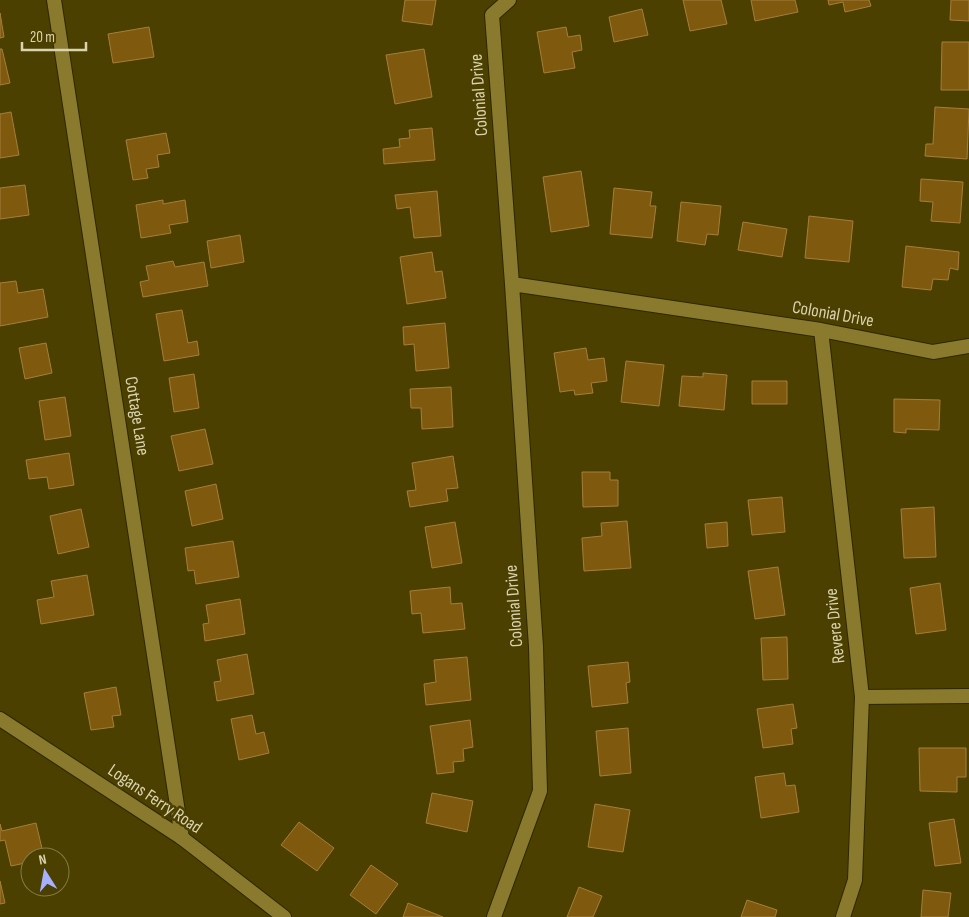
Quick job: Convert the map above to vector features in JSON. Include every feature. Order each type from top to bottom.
[{"type":"street","name":"Cottage Lane","points":[[54,0],[182,838]]},
{"type":"street","name":"Colonial Drive","points":[[494,917],[540,791],[536,648],[492,16],[509,0]]},
{"type":"street","name":"Colonial Drive","points":[[512,284],[821,330],[933,352],[969,346]]},
{"type":"street","name":"Revere Drive","points":[[821,330],[862,697],[855,880],[843,917]]},
{"type":"street","points":[[862,697],[969,696]]},
{"type":"street","name":"Logans Ferry Road","points":[[0,718],[182,838],[284,917]]},
{"type":"building","points":[[405,0],[436,0],[432,25],[402,21]]},
{"type":"building","points":[[683,0],[721,0],[727,24],[690,31]]},
{"type":"building","points":[[751,0],[795,0],[798,12],[755,21]]},
{"type":"building","points":[[828,0],[869,0],[871,6],[845,12],[843,2],[829,5]]},
{"type":"building","points":[[951,0],[969,0],[969,21],[950,20]]},
{"type":"building","points":[[642,9],[648,35],[614,42],[609,17]]},
{"type":"building","points":[[0,13],[4,37],[0,38]]},
{"type":"building","points":[[149,27],[154,57],[113,63],[108,34]]},
{"type":"building","points":[[566,27],[568,37],[580,35],[582,50],[572,52],[575,68],[544,73],[537,32]]},
{"type":"building","points":[[942,42],[969,42],[969,90],[941,90]]},
{"type":"building","points":[[0,49],[2,49],[10,83],[0,85]]},
{"type":"building","points":[[424,49],[432,97],[395,104],[386,55]]},
{"type":"building","points":[[935,107],[969,109],[967,159],[925,156],[926,144],[933,144]]},
{"type":"building","points":[[11,112],[19,155],[0,158],[0,114]]},
{"type":"building","points":[[432,128],[435,160],[384,164],[383,149],[400,147],[399,139],[410,138],[409,130]]},
{"type":"building","points":[[166,133],[170,153],[157,155],[159,167],[146,169],[148,178],[133,180],[126,140]]},
{"type":"building","points":[[581,171],[589,226],[551,232],[543,177]]},
{"type":"building","points":[[921,179],[963,182],[960,223],[931,221],[933,202],[920,201]]},
{"type":"building","points":[[25,185],[29,215],[0,219],[0,188]]},
{"type":"building","points":[[614,188],[652,192],[650,206],[656,206],[652,238],[610,234]]},
{"type":"building","points":[[437,191],[441,236],[414,238],[410,207],[397,209],[395,195]]},
{"type":"building","points":[[163,200],[163,204],[185,200],[188,222],[169,225],[171,233],[141,238],[136,205]]},
{"type":"building","points":[[681,202],[721,206],[718,235],[707,234],[705,245],[677,241]]},
{"type":"building","points":[[809,216],[853,221],[849,262],[805,258]]},
{"type":"building","points":[[743,222],[787,229],[782,257],[738,250]]},
{"type":"building","points":[[240,235],[244,262],[211,268],[207,241]]},
{"type":"building","points":[[906,246],[959,252],[958,270],[950,268],[948,280],[933,279],[931,290],[902,287]]},
{"type":"building","points":[[432,252],[435,272],[442,271],[446,298],[407,304],[400,257]]},
{"type":"building","points":[[173,261],[175,267],[204,262],[208,286],[143,297],[140,282],[149,280],[146,266]]},
{"type":"building","points":[[16,281],[18,293],[43,289],[48,317],[0,326],[0,283]]},
{"type":"building","points":[[182,310],[188,343],[197,341],[199,355],[164,361],[156,314]]},
{"type":"building","points":[[445,323],[449,368],[416,371],[414,344],[404,345],[403,327]]},
{"type":"building","points":[[46,343],[52,373],[25,379],[19,348]]},
{"type":"building","points":[[586,348],[588,360],[604,358],[607,381],[591,383],[593,393],[575,395],[574,390],[560,392],[554,353]]},
{"type":"building","points":[[626,361],[664,365],[659,406],[621,402]]},
{"type":"building","points":[[703,373],[727,375],[724,410],[679,406],[682,376],[703,377]]},
{"type":"building","points":[[194,374],[199,408],[174,412],[169,378]]},
{"type":"building","points":[[752,381],[787,381],[787,404],[752,404]]},
{"type":"building","points":[[451,387],[453,427],[422,429],[421,408],[411,408],[410,389]]},
{"type":"building","points":[[65,397],[71,436],[45,440],[39,401]]},
{"type":"building","points":[[894,399],[940,400],[939,430],[906,429],[906,433],[894,432]]},
{"type":"building","points":[[205,429],[213,464],[179,471],[171,436]]},
{"type":"building","points":[[69,453],[74,485],[49,489],[47,477],[29,479],[26,460]]},
{"type":"building","points":[[453,456],[458,488],[446,489],[448,501],[410,507],[407,491],[416,490],[412,463]]},
{"type":"building","points":[[582,472],[610,472],[610,480],[618,480],[618,506],[583,507]]},
{"type":"building","points":[[216,484],[223,519],[192,526],[185,491]]},
{"type":"building","points":[[782,497],[785,532],[752,535],[748,500]]},
{"type":"building","points":[[934,507],[936,557],[904,558],[901,509]]},
{"type":"building","points":[[81,509],[89,547],[58,554],[50,516]]},
{"type":"building","points":[[627,521],[631,568],[584,571],[582,538],[602,536],[601,523]]},
{"type":"building","points":[[455,522],[462,563],[432,568],[425,527]]},
{"type":"building","points":[[727,522],[728,546],[707,548],[705,524]]},
{"type":"building","points":[[233,541],[239,577],[196,584],[194,570],[188,571],[185,548]]},
{"type":"building","points":[[778,567],[785,615],[755,619],[748,571]]},
{"type":"building","points":[[87,575],[94,615],[41,624],[37,600],[54,597],[51,581]]},
{"type":"building","points":[[940,583],[946,630],[916,634],[910,588]]},
{"type":"building","points":[[450,587],[451,604],[462,603],[465,629],[423,633],[421,613],[412,614],[410,591]]},
{"type":"building","points":[[240,599],[245,634],[205,641],[203,624],[209,623],[206,605]]},
{"type":"building","points":[[787,637],[788,679],[763,680],[761,638]]},
{"type":"building","points":[[247,654],[254,694],[217,701],[214,682],[221,681],[217,660]]},
{"type":"building","points":[[467,657],[471,700],[426,705],[424,684],[436,682],[434,660]]},
{"type":"building","points":[[628,662],[630,682],[626,683],[628,703],[592,707],[588,666]]},
{"type":"building","points":[[116,687],[121,715],[112,716],[114,727],[91,730],[84,693]]},
{"type":"building","points":[[793,704],[797,728],[791,729],[793,744],[763,748],[757,709]]},
{"type":"building","points":[[252,715],[256,734],[264,732],[269,753],[239,760],[231,719]]},
{"type":"building","points":[[470,720],[473,747],[463,749],[464,761],[453,762],[454,772],[437,774],[430,726]]},
{"type":"building","points":[[628,728],[631,773],[600,776],[596,731]]},
{"type":"building","points":[[919,748],[966,748],[966,777],[957,777],[957,792],[920,791]]},
{"type":"building","points":[[784,773],[786,786],[795,785],[799,812],[761,818],[755,777]]},
{"type":"building","points":[[432,793],[473,801],[467,832],[426,823]]},
{"type":"building","points":[[595,804],[630,810],[623,852],[588,847]]},
{"type":"building","points":[[954,819],[961,863],[935,866],[929,823]]},
{"type":"building","points":[[299,822],[334,848],[317,871],[281,845]]},
{"type":"building","points":[[36,823],[42,847],[20,847],[20,864],[11,866],[5,840],[0,841],[0,824],[2,831]]},
{"type":"building","points":[[371,865],[398,884],[376,914],[350,895]]},
{"type":"building","points":[[0,881],[5,903],[0,904]]},
{"type":"building","points":[[579,887],[602,896],[593,917],[567,917]]},
{"type":"building","points":[[923,890],[951,893],[948,917],[921,917]]},
{"type":"building","points":[[747,900],[777,910],[775,917],[741,917]]},
{"type":"building","points":[[408,903],[443,917],[403,917]]}]
